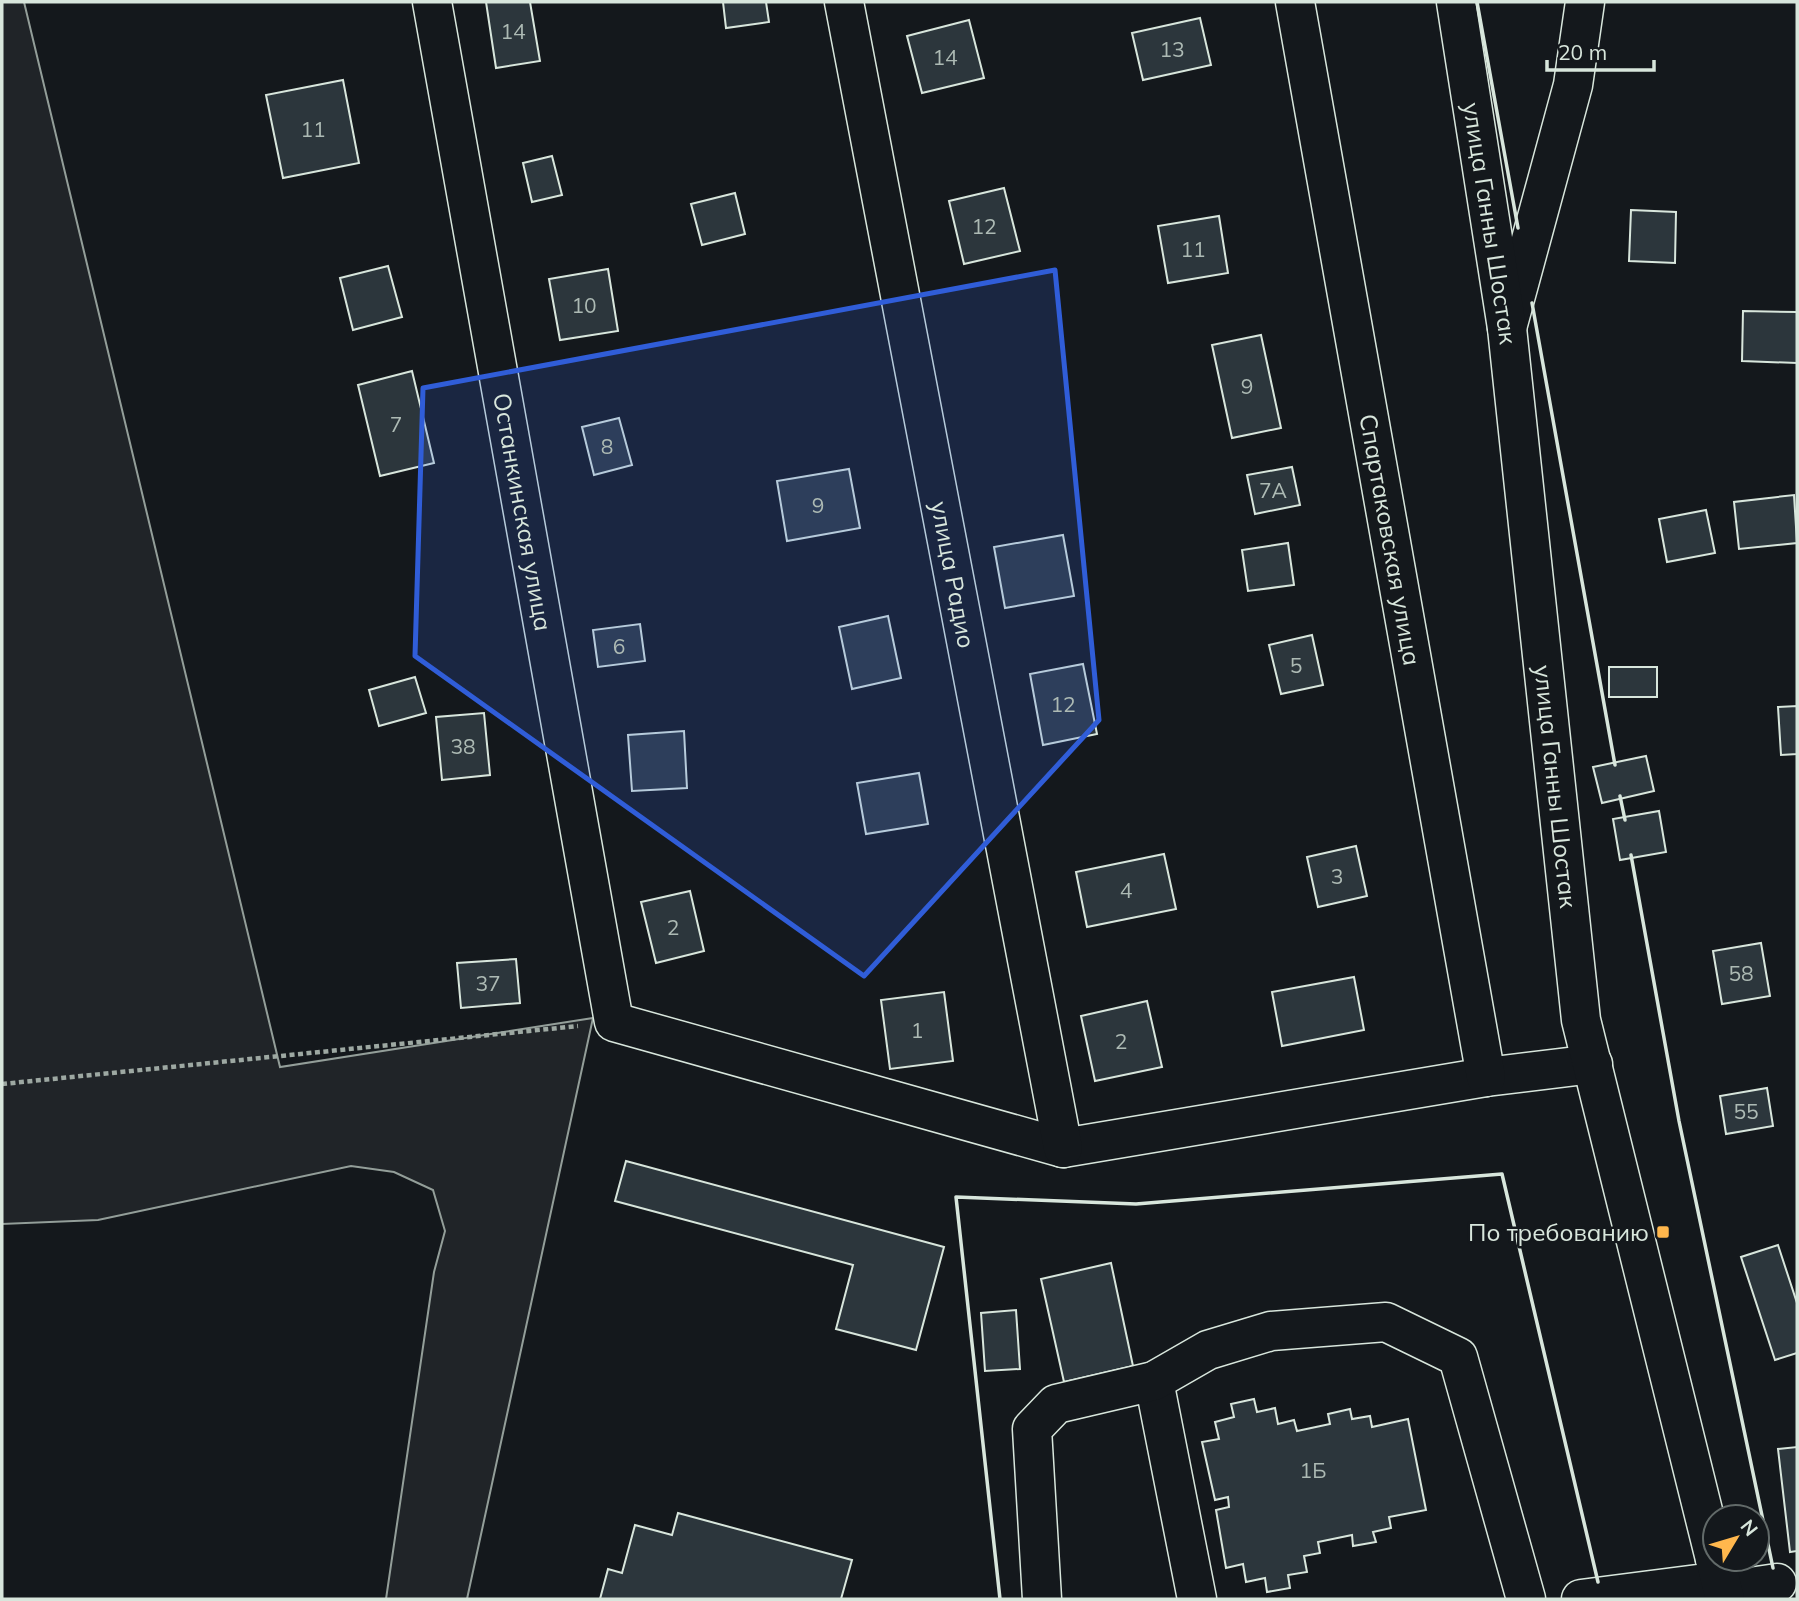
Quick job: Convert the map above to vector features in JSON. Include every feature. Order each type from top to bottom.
[{"type":"street","name":"Останкинская улица","points":[[432,2],[614,1022]]},
{"type":"street","name":"улица Радио","points":[[844,2],[1063,1148]]},
{"type":"street","name":"Спартаковская улица","points":[[1296,2],[1486,1077]]},
{"type":"street","name":"улица Ганны Шостак","points":[[1456,2],[1507,328],[1581,1020],[1720,1578]]},
{"type":"street","points":[[1507,328],[1573,85],[1585,2]]},
{"type":"street","points":[[1573,85],[1608,2]]},
{"type":"street","points":[[614,1022],[1063,1148],[1486,1077],[1592,1064]]},
{"type":"street","points":[[1042,1599],[1032,1429],[1056,1405],[1154,1381],[1208,1350],[1271,1331],[1387,1322],[1458,1357],[1526,1599]]},
{"type":"street","points":[[1154,1381],[1197,1599]]},
{"type":"street","points":[[1581,1599],[1720,1578],[1777,1583]]},
{"type":"path","points":[[2,1084],[614,1022]]},
{"type":"highlighted area","points":[[1055,270],[1099,720],[864,976],[415,656],[423,388]]},
{"type":"shaded area","points":[[2,2],[24,2],[280,1067],[593,1018],[467,1599],[386,1599],[434,1272],[445,1231],[433,1190],[394,1172],[351,1166],[98,1220],[2,1224]]},
{"type":"building","points":[[486,2],[530,2],[540,61],[496,68]]},
{"type":"building","points":[[723,2],[766,2],[769,22],[726,28]]},
{"type":"building","points":[[1200,18],[1211,65],[1143,80],[1132,33]]},
{"type":"building","points":[[969,20],[984,78],[922,93],[907,36]]},
{"type":"building","points":[[343,80],[359,163],[283,178],[266,95]]},
{"type":"building","points":[[552,156],[562,195],[532,202],[523,163]]},
{"type":"building","points":[[1004,188],[1020,251],[964,264],[949,201]]},
{"type":"building","points":[[735,193],[745,234],[702,245],[691,204]]},
{"type":"building","points":[[1631,210],[1676,212],[1675,263],[1629,261]]},
{"type":"building","points":[[1219,216],[1228,273],[1168,283],[1158,226]]},
{"type":"building","points":[[388,266],[402,317],[353,330],[340,278]]},
{"type":"building","points":[[608,269],[618,331],[560,340],[549,279]]},
{"type":"building","points":[[1743,311],[1797,312],[1797,363],[1742,361]]},
{"type":"building","points":[[1261,335],[1281,428],[1232,438],[1212,345]]},
{"type":"building","points":[[412,371],[434,463],[380,476],[358,385]]},
{"type":"building","points":[[619,418],[632,465],[594,475],[582,427]]},
{"type":"building","points":[[1292,467],[1300,505],[1255,514],[1247,475]]},
{"type":"building","points":[[849,469],[860,528],[787,541],[777,481]]},
{"type":"building","points":[[1794,495],[1797,543],[1739,549],[1734,502]]},
{"type":"building","points":[[1706,510],[1715,553],[1667,562],[1659,519]]},
{"type":"building","points":[[1063,535],[1074,596],[1005,608],[994,547]]},
{"type":"building","points":[[1288,543],[1294,585],[1248,591],[1242,550]]},
{"type":"building","points":[[888,616],[901,678],[852,689],[839,627]]},
{"type":"building","points":[[640,624],[645,661],[598,667],[593,630]]},
{"type":"building","points":[[1312,635],[1323,685],[1281,694],[1269,645]]},
{"type":"building","points":[[1083,664],[1097,734],[1043,745],[1030,674]]},
{"type":"building","points":[[1609,667],[1657,667],[1657,697],[1609,697]]},
{"type":"building","points":[[415,677],[426,713],[379,726],[369,690]]},
{"type":"building","points":[[1797,706],[1797,754],[1781,755],[1778,707]]},
{"type":"building","points":[[484,713],[490,775],[442,780],[436,717]]},
{"type":"building","points":[[684,731],[687,788],[632,791],[628,735]]},
{"type":"building","points":[[1646,756],[1654,791],[1602,803],[1593,767]]},
{"type":"building","points":[[919,773],[928,824],[866,834],[857,783]]},
{"type":"building","points":[[1659,811],[1666,852],[1620,860],[1613,819]]},
{"type":"building","points":[[1356,846],[1367,896],[1318,907],[1307,857]]},
{"type":"building","points":[[1164,854],[1176,909],[1087,927],[1076,872]]},
{"type":"building","points":[[690,891],[704,951],[656,963],[641,902]]},
{"type":"building","points":[[1761,943],[1770,996],[1722,1004],[1713,951]]},
{"type":"building","points":[[516,959],[520,1003],[461,1008],[457,963]]},
{"type":"building","points":[[1354,977],[1364,1030],[1282,1046],[1272,992]]},
{"type":"building","points":[[944,992],[953,1061],[890,1069],[881,1000]]},
{"type":"building","points":[[1147,1001],[1162,1067],[1095,1081],[1081,1016]]},
{"type":"building","points":[[1767,1088],[1773,1126],[1726,1134],[1720,1096]]},
{"type":"building","points":[[626,1161],[944,1247],[916,1350],[836,1329],[853,1265],[615,1201]]},
{"type":"building","points":[[1778,1245],[1797,1303],[1797,1353],[1775,1360],[1741,1257]]},
{"type":"building","points":[[1111,1263],[1133,1366],[1064,1382],[1041,1279]]},
{"type":"building","points":[[1016,1310],[1020,1369],[985,1371],[981,1313]]},
{"type":"building","points":[[1254,1399],[1257,1412],[1275,1408],[1278,1424],[1294,1420],[1297,1431],[1330,1424],[1328,1414],[1350,1409],[1352,1419],[1370,1416],[1372,1427],[1408,1419],[1426,1510],[1389,1517],[1391,1528],[1373,1532],[1376,1542],[1353,1546],[1352,1535],[1318,1542],[1320,1553],[1304,1556],[1307,1572],[1288,1575],[1290,1588],[1267,1592],[1265,1578],[1246,1582],[1243,1564],[1226,1568],[1216,1510],[1229,1507],[1228,1497],[1215,1500],[1202,1442],[1219,1439],[1215,1422],[1234,1417],[1231,1404]]},
{"type":"building","points":[[1797,1447],[1797,1551],[1790,1552],[1778,1449]]},
{"type":"building","points":[[678,1513],[852,1560],[841,1599],[600,1599],[608,1569],[622,1573],[635,1525],[672,1535]]},
{"type":"wall","points":[[1477,2],[1518,228]]},
{"type":"wall","points":[[1532,303],[1615,765]]},
{"type":"wall","points":[[1620,796],[1625,820]]},
{"type":"wall","points":[[1631,855],[1679,1121],[1773,1568]]},
{"type":"wall","points":[[1000,1599],[956,1197],[1136,1204],[1502,1174],[1598,1582]]},
{"type":"place","name":"По требованию","points":[[1663,1232]]}]
